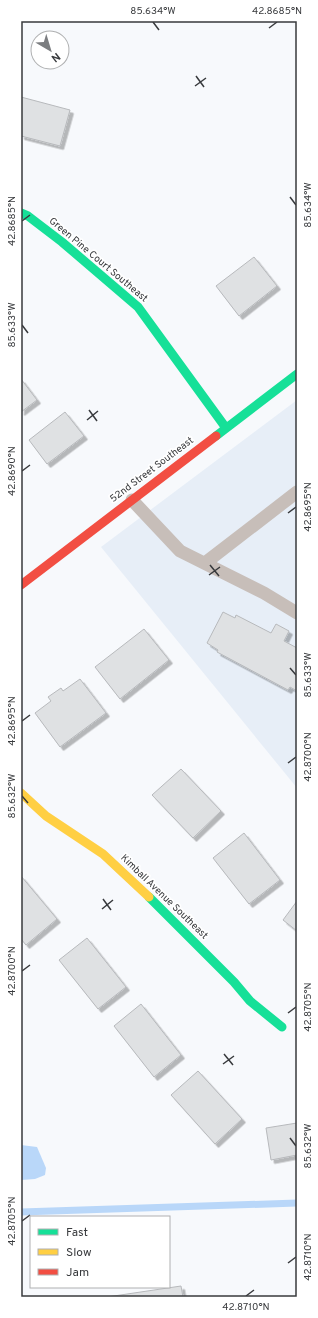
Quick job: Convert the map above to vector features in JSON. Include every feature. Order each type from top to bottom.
[{"type":"street","name":"Green Pine Court Southeast","points":[[21,213],[28,216],[62,242],[138,307],[226,428]]},
{"type":"street","name":"52nd Street Southeast","points":[[21,585],[297,374]]},
{"type":"street","name":"Kimball Avenue Southeast","points":[[21,793],[46,816],[103,854],[151,899],[234,982],[250,1001],[282,1027]]},
{"type":"lane","points":[[205,563],[297,492]]},
{"type":"lane","points":[[132,500],[180,551],[264,593],[297,613]]},
{"type":"shaded area","points":[[297,400],[297,788],[101,547]]},
{"type":"water","points":[[21,1145],[37,1147],[46,1168],[45,1175],[35,1179],[21,1180]]},
{"type":"building","points":[[21,97],[70,110],[60,146],[21,136]]},
{"type":"building","points":[[254,257],[277,286],[239,316],[216,286]]},
{"type":"building","points":[[21,379],[37,400],[21,412]]},
{"type":"building","points":[[65,412],[84,436],[47,464],[29,440]]},
{"type":"building","points":[[223,612],[235,618],[236,615],[271,633],[276,624],[289,631],[284,641],[297,648],[297,691],[290,687],[288,690],[217,652],[218,650],[207,643]]},
{"type":"building","points":[[144,629],[169,660],[120,699],[95,667]]},
{"type":"building","points":[[80,679],[106,713],[60,747],[35,713],[51,701],[48,697],[61,688],[63,691]]},
{"type":"building","points":[[181,769],[221,811],[193,838],[152,795]]},
{"type":"building","points":[[244,833],[280,880],[249,904],[213,858]]},
{"type":"building","points":[[21,876],[57,919],[26,945],[21,939]]},
{"type":"building","points":[[297,901],[297,931],[283,920]]},
{"type":"building","points":[[87,938],[126,987],[98,1009],[59,960]]},
{"type":"building","points":[[141,1004],[181,1055],[154,1077],[114,1026]]},
{"type":"building","points":[[198,1071],[242,1119],[215,1144],[171,1095]]},
{"type":"building","points":[[297,1123],[297,1155],[271,1160],[266,1128]]},
{"type":"building","points":[[181,1286],[183,1297],[107,1297],[170,1288]]},
{"type":"waterway","points":[[21,1212],[297,1203]]},
{"type":"traffic: fast","points":[[21,213],[28,216],[62,242],[138,307],[226,428]]},
{"type":"traffic: fast","points":[[216,436],[297,374]]},
{"type":"traffic: fast","points":[[149,897],[234,982],[250,1001],[282,1027]]},
{"type":"traffic: slow","points":[[21,793],[46,816],[103,854],[149,897]]},
{"type":"traffic: jam","points":[[21,585],[216,436]]}]
